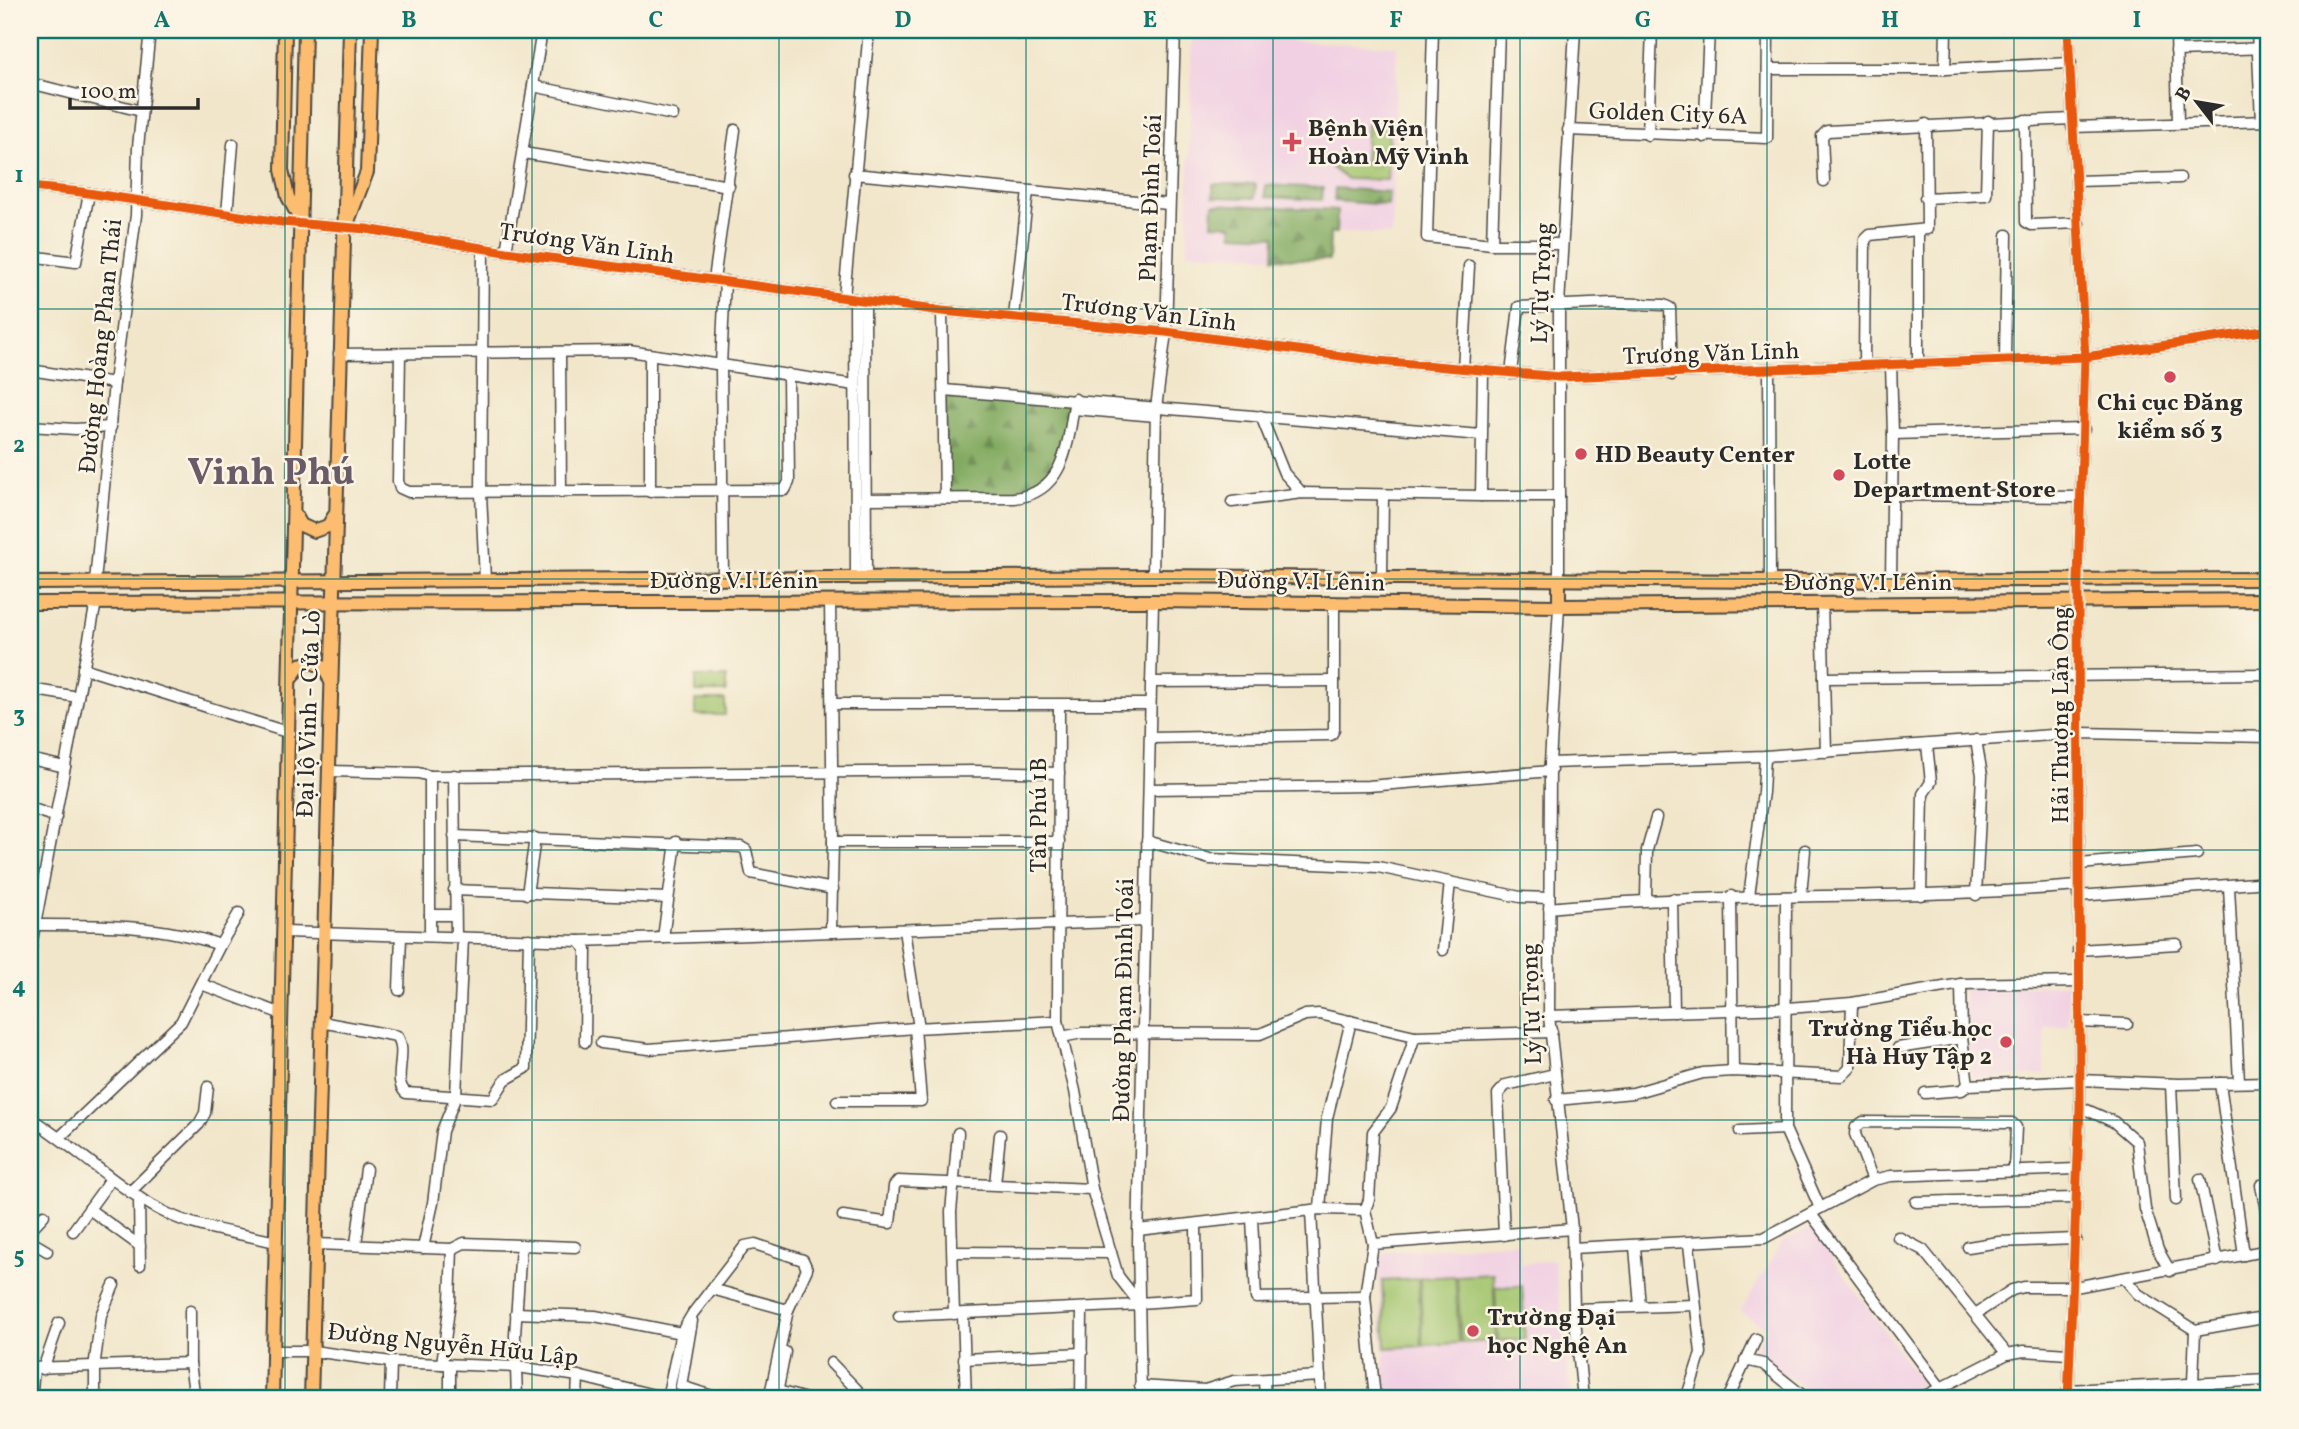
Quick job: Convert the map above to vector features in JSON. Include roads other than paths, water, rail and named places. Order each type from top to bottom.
[{"type":"main road","points":[[285,30],[282,170],[288,197],[303,223]]},
{"type":"main road","name":"Đại lộ Vinh - Cửa Lò","points":[[272,1399],[303,223],[305,30]]},
{"type":"main road","name":"Đại lộ Vinh - Cửa Lò","points":[[311,1399],[350,30]]},
{"type":"main road","points":[[345,227],[360,197],[367,172],[372,30]]},
{"type":"main road","points":[[296,512],[301,525],[314,531],[328,526],[335,514]]},
{"type":"main road","points":[[1153,576],[1153,601]]},
{"type":"main road","name":"Đường V.I Lênin","points":[[30,583],[1153,576],[1770,581],[2269,579]]},
{"type":"main road","points":[[830,578],[830,601]]},
{"type":"main road","points":[[1559,579],[1559,606]]},
{"type":"main road","name":"Đường V.I Lênin","points":[[30,603],[1153,601],[1559,606],[2269,600]]},
{"type":"main road","points":[[291,681],[300,666],[312,662],[325,668],[330,681]]},
{"type":"street","name":"Đường Hoàng Phan Thái","points":[[95,582],[114,383],[137,201],[141,111],[150,30]]},
{"type":"street","points":[[506,252],[542,30]]},
{"type":"street","points":[[861,578],[855,385],[854,174],[869,30]]},
{"type":"street","points":[[1012,30],[1018,34],[1106,30]]},
{"type":"street","name":"Phạm Đình Toái","points":[[1153,576],[1156,412],[1166,332],[1170,254],[1168,204],[1175,30]]},
{"type":"street","points":[[1433,30],[1426,234],[1431,239],[1492,244],[1562,244]]},
{"type":"street","points":[[1492,244],[1499,30]]},
{"type":"street","name":"Lý Tự Trọng","points":[[1559,579],[1559,304],[1575,30]]},
{"type":"street","points":[[1648,135],[1653,30]]},
{"type":"street","points":[[1704,136],[1709,30]]},
{"type":"street","points":[[1768,30],[1768,69],[1945,69],[2071,63]]},
{"type":"street","points":[[1945,69],[1946,30]]},
{"type":"street","name":"Hải Thượng Lãn Ông","points":[[2068,30],[2085,357],[2078,580],[2080,1107],[2075,1198],[2075,1287],[2068,1354],[2068,1395]]},
{"type":"street","points":[[2176,30],[2178,123]]},
{"type":"street","points":[[1824,181],[1822,136],[1825,131],[2025,120],[2072,123],[2265,121],[2264,48],[2257,30]]},
{"type":"street","points":[[2176,51],[2264,48]]},
{"type":"street","name":"Golden City 6A","points":[[1568,130],[1767,138],[1768,69]]},
{"type":"street","points":[[30,105],[31,83],[141,111]]},
{"type":"street","points":[[533,86],[673,115]]},
{"type":"street","points":[[2025,120],[2026,222],[2031,225],[2079,223]]},
{"type":"street","points":[[1925,198],[1986,195],[1988,121]]},
{"type":"street","points":[[1864,366],[1866,239],[1870,235],[1925,231],[1928,226],[1925,198],[1926,124]]},
{"type":"street","points":[[723,579],[719,280],[735,130]]},
{"type":"street","points":[[227,214],[233,144]]},
{"type":"street","points":[[523,153],[729,186]]},
{"type":"street","points":[[854,174],[1168,204]]},
{"type":"street","points":[[2076,181],[2180,178]]},
{"type":"street","name":"Trương Văn Lĩnh","points":[[30,187],[345,227],[506,252],[942,311],[1166,332],[1483,372],[1560,377],[1672,375],[2085,357],[2269,330]]},
{"type":"street","points":[[1014,317],[1028,191]]},
{"type":"street","points":[[30,256],[76,262],[89,193]]},
{"type":"street","points":[[1918,232],[1918,363]]},
{"type":"street","points":[[2005,360],[2007,235]]},
{"type":"street","points":[[483,248],[481,493],[485,580]]},
{"type":"street","points":[[1463,369],[1469,266]]},
{"type":"street","points":[[855,299],[866,499],[861,578]]},
{"type":"street","points":[[1511,373],[1519,307],[1614,303],[1668,306],[1672,375]]},
{"type":"street","points":[[942,311],[945,497]]},
{"type":"street","points":[[339,354],[628,351],[855,385]]},
{"type":"street","points":[[560,352],[561,492]]},
{"type":"street","points":[[400,354],[400,488],[409,492],[782,491],[788,486],[788,374]]},
{"type":"street","points":[[650,355],[650,492]]},
{"type":"street","points":[[1891,364],[1894,434],[1891,579]]},
{"type":"street","points":[[30,370],[114,383]]},
{"type":"street","points":[[1769,371],[1770,581]]},
{"type":"street","points":[[1481,496],[1483,372]]},
{"type":"street","points":[[944,390],[1156,412],[1261,416],[1480,435]]},
{"type":"street","points":[[866,499],[1020,498],[1044,487],[1062,464],[1075,404]]},
{"type":"street","points":[[1261,416],[1284,473],[1302,494]]},
{"type":"street","points":[[30,426],[75,429],[111,427]]},
{"type":"street","points":[[1894,434],[2084,429]]},
{"type":"street","points":[[1232,502],[1302,494],[1559,496]]},
{"type":"street","points":[[1893,495],[2080,497]]},
{"type":"street","points":[[1382,577],[1383,496]]},
{"type":"street","points":[[830,601],[834,842],[831,932]]},
{"type":"street","name":"Đường Phạm Đình Toái","points":[[1140,1399],[1138,1230],[1153,601]]},
{"type":"street","points":[[31,945],[96,602]]},
{"type":"street","points":[[1151,738],[1329,736],[1334,730],[1334,603]]},
{"type":"street","points":[[1822,603],[1826,752]]},
{"type":"street","name":"Lý Tự Trọng","points":[[1559,606],[1551,767],[1549,1016],[1572,1229],[1574,1309],[1583,1399]]},
{"type":"street","points":[[83,668],[290,733]]},
{"type":"street","points":[[1824,678],[2269,674]]},
{"type":"street","points":[[1151,682],[1334,681]]},
{"type":"street","points":[[30,689],[78,697]]},
{"type":"street","points":[[832,704],[1150,704]]},
{"type":"street","name":"Tân Phú 1B","points":[[1059,705],[1058,1021],[1082,1122],[1092,1189],[1118,1276],[1139,1304]]},
{"type":"street","points":[[1150,789],[1368,786],[1551,767],[1765,756],[2080,733],[2269,737]]},
{"type":"street","points":[[1976,740],[1982,775],[1976,895]]},
{"type":"street","points":[[1921,895],[1923,794],[1931,782],[1927,745]]},
{"type":"street","points":[[1749,896],[1763,792],[1765,756]]},
{"type":"street","points":[[30,759],[65,767]]},
{"type":"street","points":[[328,771],[430,776],[1059,773]]},
{"type":"street","points":[[423,1248],[433,1203],[442,1131],[456,1096],[459,938],[454,890],[454,775]]},
{"type":"street","points":[[430,776],[430,936]]},
{"type":"street","points":[[30,808],[56,817]]},
{"type":"street","points":[[1646,899],[1647,850],[1656,818]]},
{"type":"street","points":[[454,836],[676,842],[743,847],[751,873],[833,888]]},
{"type":"street","points":[[527,894],[535,838]]},
{"type":"street","points":[[1147,841],[1210,859],[1378,867],[1549,903],[1731,896],[1976,895],[2229,887],[2269,882]]},
{"type":"street","points":[[663,938],[676,842]]},
{"type":"street","points":[[834,842],[1059,842]]},
{"type":"street","points":[[1801,896],[1805,850]]},
{"type":"street","points":[[2079,864],[2197,854]]},
{"type":"street","points":[[1443,950],[1450,882]]},
{"type":"street","points":[[30,887],[43,887]]},
{"type":"street","points":[[2229,887],[2239,1082]]},
{"type":"street","points":[[454,890],[667,898]]},
{"type":"street","points":[[1731,896],[1733,1071]]},
{"type":"street","points":[[1786,897],[1788,1008],[1785,1129],[1815,1211],[1940,1387]]},
{"type":"street","points":[[1672,899],[1674,1012]]},
{"type":"street","points":[[60,1137],[181,1021],[239,913]]},
{"type":"street","points":[[430,915],[455,915]]},
{"type":"street","points":[[285,932],[579,941],[1145,920]]},
{"type":"street","points":[[36,925],[126,926],[191,936],[220,945]]},
{"type":"street","points":[[837,1101],[921,1101],[917,1028],[904,930]]},
{"type":"street","points":[[399,989],[401,936]]},
{"type":"street","points":[[321,1023],[397,1036],[402,1045],[400,1086],[403,1092],[494,1099],[505,1080],[526,1068],[528,939]]},
{"type":"street","points":[[579,941],[586,949],[585,1042]]},
{"type":"street","points":[[2078,950],[2177,944]]},
{"type":"street","points":[[1549,1016],[1788,1008],[1852,1003],[1961,984],[2078,982]]},
{"type":"street","points":[[201,984],[282,1014]]},
{"type":"street","points":[[1961,984],[1962,1038],[1968,1085]]},
{"type":"street","points":[[2268,987],[2269,1007]]},
{"type":"street","points":[[1556,1100],[1633,1093],[1695,1074],[1733,1071],[1839,1077],[1848,1073],[1851,1065],[1852,1003]]},
{"type":"street","points":[[1062,1037],[1082,1033],[1260,1034],[1305,1016],[1319,1014],[1415,1037],[1552,1032]]},
{"type":"street","points":[[601,1043],[649,1049],[917,1028],[1058,1021]]},
{"type":"street","points":[[1321,1399],[1315,1210],[1327,1118],[1351,1021]]},
{"type":"street","points":[[2079,1022],[2127,1024]]},
{"type":"street","points":[[1375,1399],[1365,1296],[1373,1244],[1364,1210],[1369,1200],[1373,1132],[1391,1108],[1415,1037]]},
{"type":"street","points":[[1898,1048],[1962,1038]]},
{"type":"street","points":[[1504,1235],[1498,1094],[1506,1085],[1555,1074]]},
{"type":"street","points":[[1924,1093],[1963,1090],[1968,1085],[2080,1080],[2171,1084],[2269,1082]]},
{"type":"street","points":[[2220,1083],[2244,1255]]},
{"type":"street","points":[[2171,1084],[2176,1200]]},
{"type":"street","points":[[140,1265],[135,1195],[199,1125],[205,1113],[208,1087]]},
{"type":"street","points":[[2080,1107],[2114,1122],[2137,1142],[2145,1209],[2158,1251],[2170,1270]]},
{"type":"street","points":[[30,1118],[60,1137],[111,1179],[177,1218],[276,1242]]},
{"type":"street","points":[[1873,1180],[1855,1134],[1856,1127],[1863,1122],[2012,1123],[2016,1127],[2014,1170]]},
{"type":"street","points":[[1740,1131],[1785,1129]]},
{"type":"street","points":[[958,1133],[953,1252],[966,1399]]},
{"type":"street","points":[[995,1184],[1000,1135]]},
{"type":"street","points":[[356,1244],[366,1169]]},
{"type":"street","points":[[1572,1248],[1635,1247],[1764,1238],[1873,1180],[1899,1175],[2076,1169]]},
{"type":"street","points":[[73,1231],[111,1179]]},
{"type":"street","points":[[2200,1179],[2217,1261]]},
{"type":"street","points":[[843,1216],[890,1223],[896,1182],[1092,1189]]},
{"type":"street","points":[[2260,1185],[2269,1227]]},
{"type":"street","points":[[1916,1202],[2075,1198]]},
{"type":"street","points":[[89,1209],[140,1246]]},
{"type":"street","points":[[1138,1230],[1315,1210],[1364,1210]]},
{"type":"street","points":[[30,1230],[44,1215]]},
{"type":"street","points":[[1252,1218],[1255,1297],[1365,1296]]},
{"type":"street","points":[[899,1316],[1082,1309],[1197,1299],[1196,1225]]},
{"type":"street","points":[[1373,1244],[1572,1229]]},
{"type":"street","points":[[1898,1237],[1923,1250],[1977,1313],[2007,1354]]},
{"type":"street","points":[[1968,1247],[2000,1242],[2076,1239]]},
{"type":"street","points":[[30,1241],[47,1251]]},
{"type":"street","points":[[315,1244],[452,1249],[464,1243],[575,1247]]},
{"type":"street","points":[[668,1399],[681,1333],[743,1248],[755,1244],[803,1260],[807,1264],[788,1310],[769,1399]]},
{"type":"street","points":[[1686,1399],[1701,1353],[1689,1244]]},
{"type":"street","points":[[517,1399],[516,1313],[520,1246]]},
{"type":"street","points":[[1635,1247],[1640,1306]]},
{"type":"street","points":[[450,1399],[446,1365],[452,1249]]},
{"type":"street","points":[[1977,1313],[2016,1288],[2075,1287],[2126,1280],[2269,1250]]},
{"type":"street","points":[[953,1252],[1111,1253]]},
{"type":"street","points":[[2126,1280],[2138,1294],[2195,1331],[2269,1317]]},
{"type":"street","points":[[95,1399],[94,1368],[100,1315],[114,1286]]},
{"type":"street","points":[[712,1289],[788,1310]]},
{"type":"street","points":[[1574,1309],[1695,1305]]},
{"type":"street","points":[[981,1399],[1081,1397],[1082,1309]]},
{"type":"street","points":[[190,1311],[190,1363],[195,1399]]},
{"type":"street","points":[[516,1313],[595,1316],[681,1333]]},
{"type":"street","points":[[693,1313],[681,1386],[721,1399]]},
{"type":"street","points":[[31,1399],[36,1369],[59,1323]]},
{"type":"street","points":[[2193,1383],[2195,1331]]},
{"type":"street","points":[[788,1336],[777,1395],[806,1399]]},
{"type":"street","points":[[1728,1399],[1756,1339]]},
{"type":"street","name":"Đường Nguyễn Hữu Lập","points":[[274,1352],[313,1351],[391,1363],[518,1367],[578,1376],[668,1399]]},
{"type":"street","points":[[1919,1399],[2007,1354],[2024,1351],[2068,1354]]},
{"type":"street","points":[[964,1359],[1082,1353]]},
{"type":"street","points":[[1745,1360],[1763,1364],[1807,1399]]},
{"type":"street","points":[[36,1369],[190,1363]]},
{"type":"street","points":[[390,1399],[391,1363]]},
{"type":"street","points":[[831,1363],[866,1399]]},
{"type":"street","points":[[578,1376],[578,1399]]},
{"type":"street","points":[[1140,1386],[1205,1394],[1234,1381],[1320,1376]]},
{"type":"street","points":[[1264,1380],[1265,1399]]},
{"type":"street","points":[[2068,1395],[2193,1383],[2269,1380]]},
{"type":"place","name":"Bệnh Viện Hoàn Mỹ Vinh","points":[[1292,142]]},
{"type":"place","name":"Chi cục Đăng kiểm số 3","points":[[2170,377]]},
{"type":"place","name":"HD Beauty Center","points":[[1581,454]]},
{"type":"place","name":"Lotte Department Store","points":[[1839,475]]},
{"type":"place","name":"Trường Tiểu học Hà Huy Tập 2","points":[[2006,1042]]},
{"type":"place","name":"Trường Đại học Nghệ An","points":[[1473,1331]]},
{"type":"district","name":"Vinh Phú","points":[[271,471]]}]
